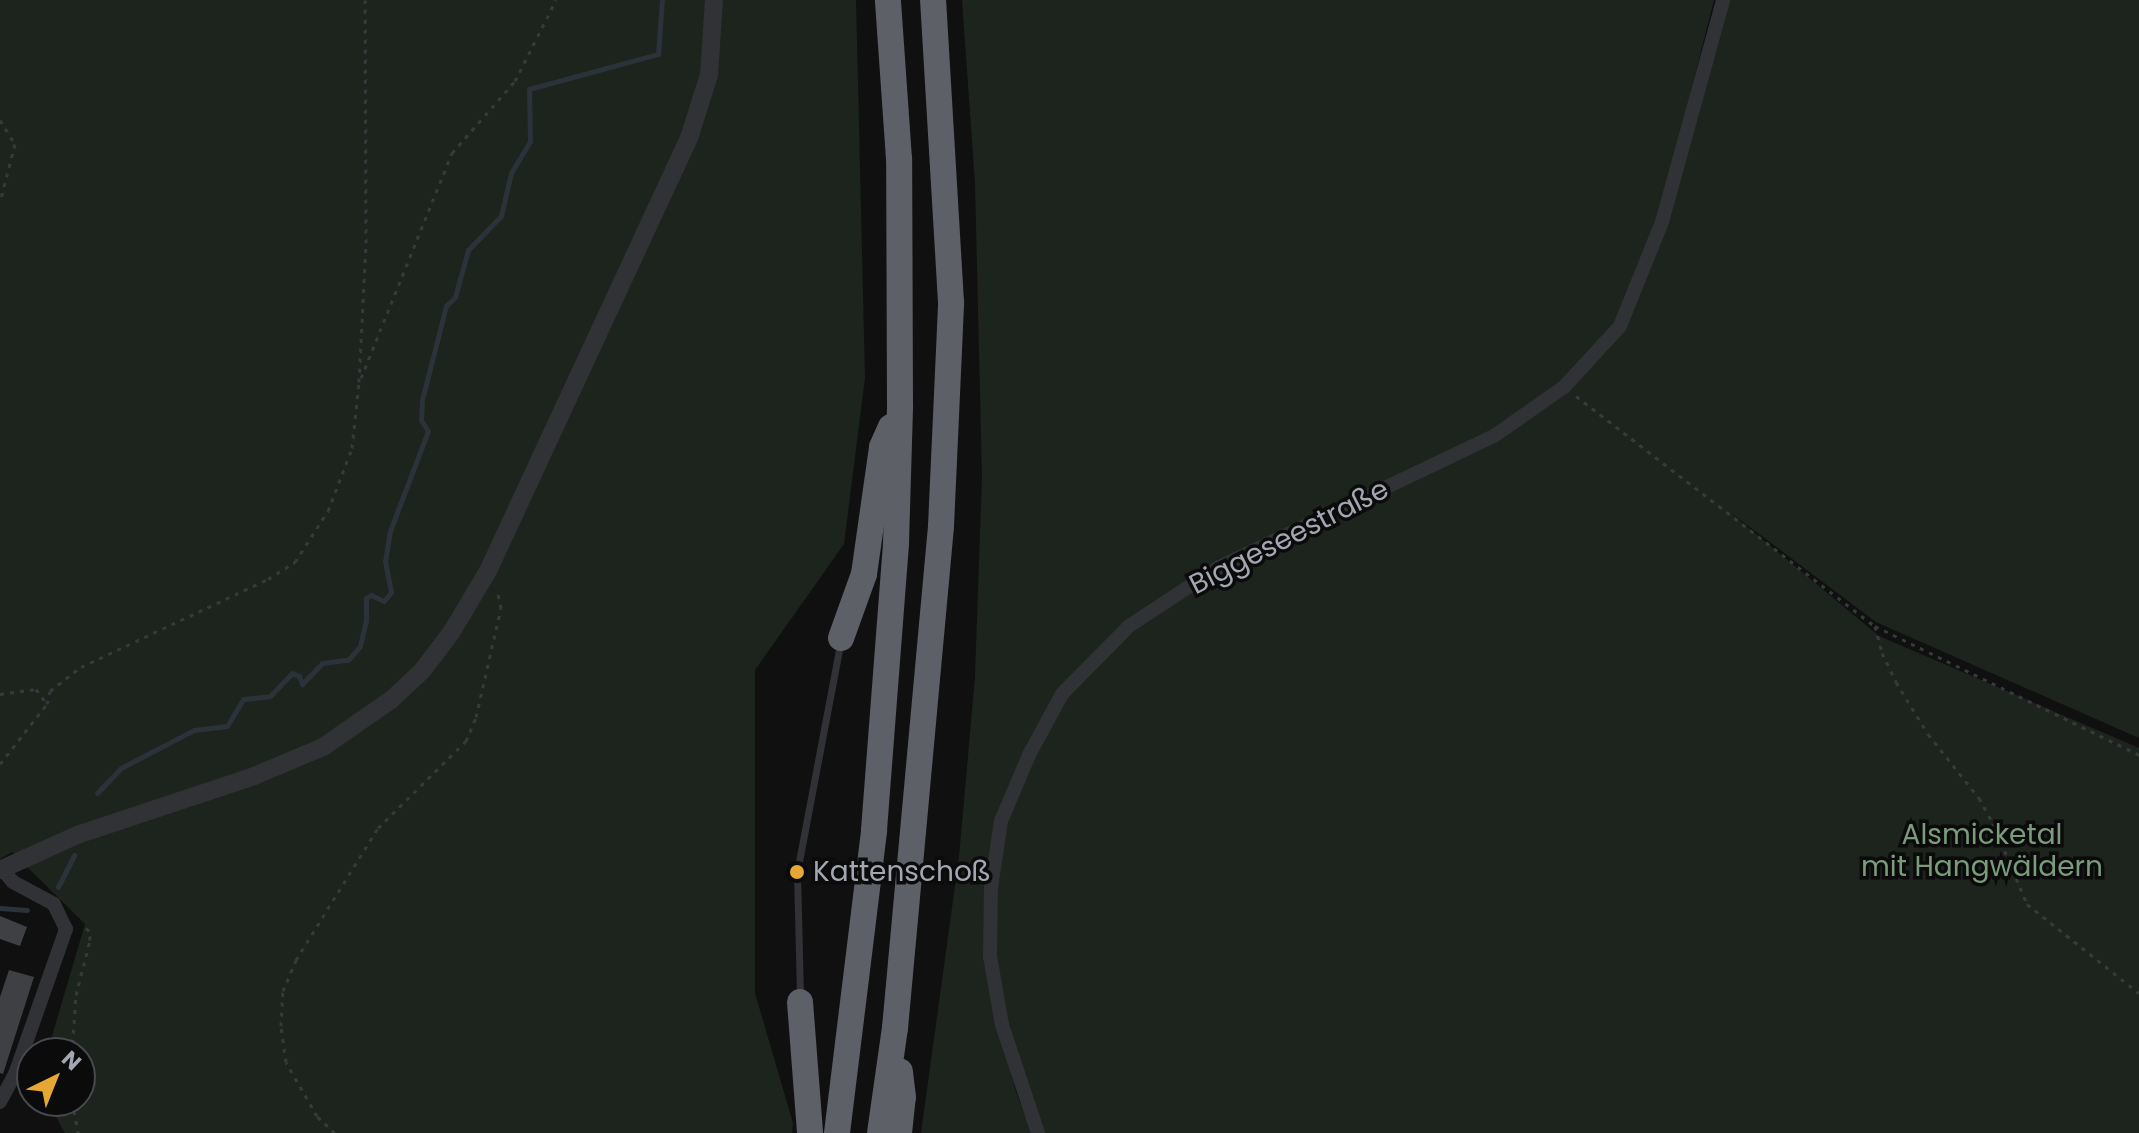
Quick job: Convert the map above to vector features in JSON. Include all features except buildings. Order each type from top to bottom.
[{"type":"highway","points":[[837,1133],[856,994],[887,686],[900,405],[899,159],[888,0]]},
{"type":"highway","points":[[880,1133],[895,1028],[941,526],[951,302],[933,0]]},
{"type":"highway","points":[[841,638],[864,574],[882,447],[900,405]]},
{"type":"highway","points":[[800,1002],[810,1133]]},
{"type":"highway","points":[[895,1028],[903,1097],[899,1133]]},
{"type":"street","points":[[0,1102],[15,1074],[63,939],[63,918],[54,904],[13,882],[1,870],[77,835],[254,776],[323,747],[391,700],[422,671],[451,633],[488,571],[689,138],[709,75],[714,0]]},
{"type":"street","name":"Biggeseestraße","points":[[1038,1133],[1002,1025],[990,956],[991,888],[1001,821],[1029,755],[1062,694],[1129,626],[1219,567],[1494,436],[1564,387],[1620,326],[1662,222],[1723,0]]},
{"type":"lane","points":[[800,1002],[797,872],[841,638]]},
{"type":"path","points":[[0,764],[47,704],[50,691],[81,667],[268,579],[295,562],[328,511],[352,448],[359,382],[368,172],[365,0]]},
{"type":"path","points":[[359,382],[452,153],[515,81],[556,0]]},
{"type":"path","points":[[0,120],[15,144],[0,202]]},
{"type":"path","points":[[1564,387],[1875,626],[2139,755]]},
{"type":"path","points":[[335,1133],[317,1116],[286,1062],[281,1026],[283,991],[296,960],[378,828],[466,741],[476,717],[501,608],[497,589],[488,571]]},
{"type":"path","points":[[1875,626],[1882,653],[1896,682],[1928,734],[1979,798],[1993,823],[2027,904],[2139,993]]},
{"type":"path","points":[[0,694],[36,689],[47,704]]},
{"type":"path","points":[[63,918],[83,925],[90,940],[76,995],[73,1037]]},
{"type":"green space","points":[[0,0],[856,0],[865,378],[844,544],[755,670],[755,993],[793,1123],[792,1133],[65,1133],[56,1117],[96,1117],[96,1037],[52,1037],[85,924],[12,852],[0,859]]},
{"type":"green space","name":"Alsmicketal mit Hangwäldern","points":[[962,0],[1714,0],[1658,221],[1617,323],[1568,377],[1572,384],[1623,328],[1664,224],[1726,0],[2139,0],[2139,738],[1876,622],[1727,510],[1879,636],[2139,748],[2139,1133],[1042,1133],[1003,1019],[995,1014],[1016,1092],[1032,1133],[921,1133],[959,857],[975,677],[982,476],[975,183]]},
{"type":"waterway","points":[[97,793],[121,768],[194,730],[227,726],[243,699],[270,696],[292,673],[299,676],[302,684],[322,663],[348,660],[360,646],[366,621],[366,598],[371,595],[384,601],[391,592],[385,562],[390,531],[428,431],[421,420],[422,400],[446,306],[455,297],[468,250],[501,216],[511,173],[530,141],[529,89],[658,54],[662,0]]},
{"type":"waterway","points":[[58,887],[74,855]]},
{"type":"waterway","points":[[0,908],[27,910]]},
{"type":"place","name":"Kattenschoß","points":[[797,872]]}]
